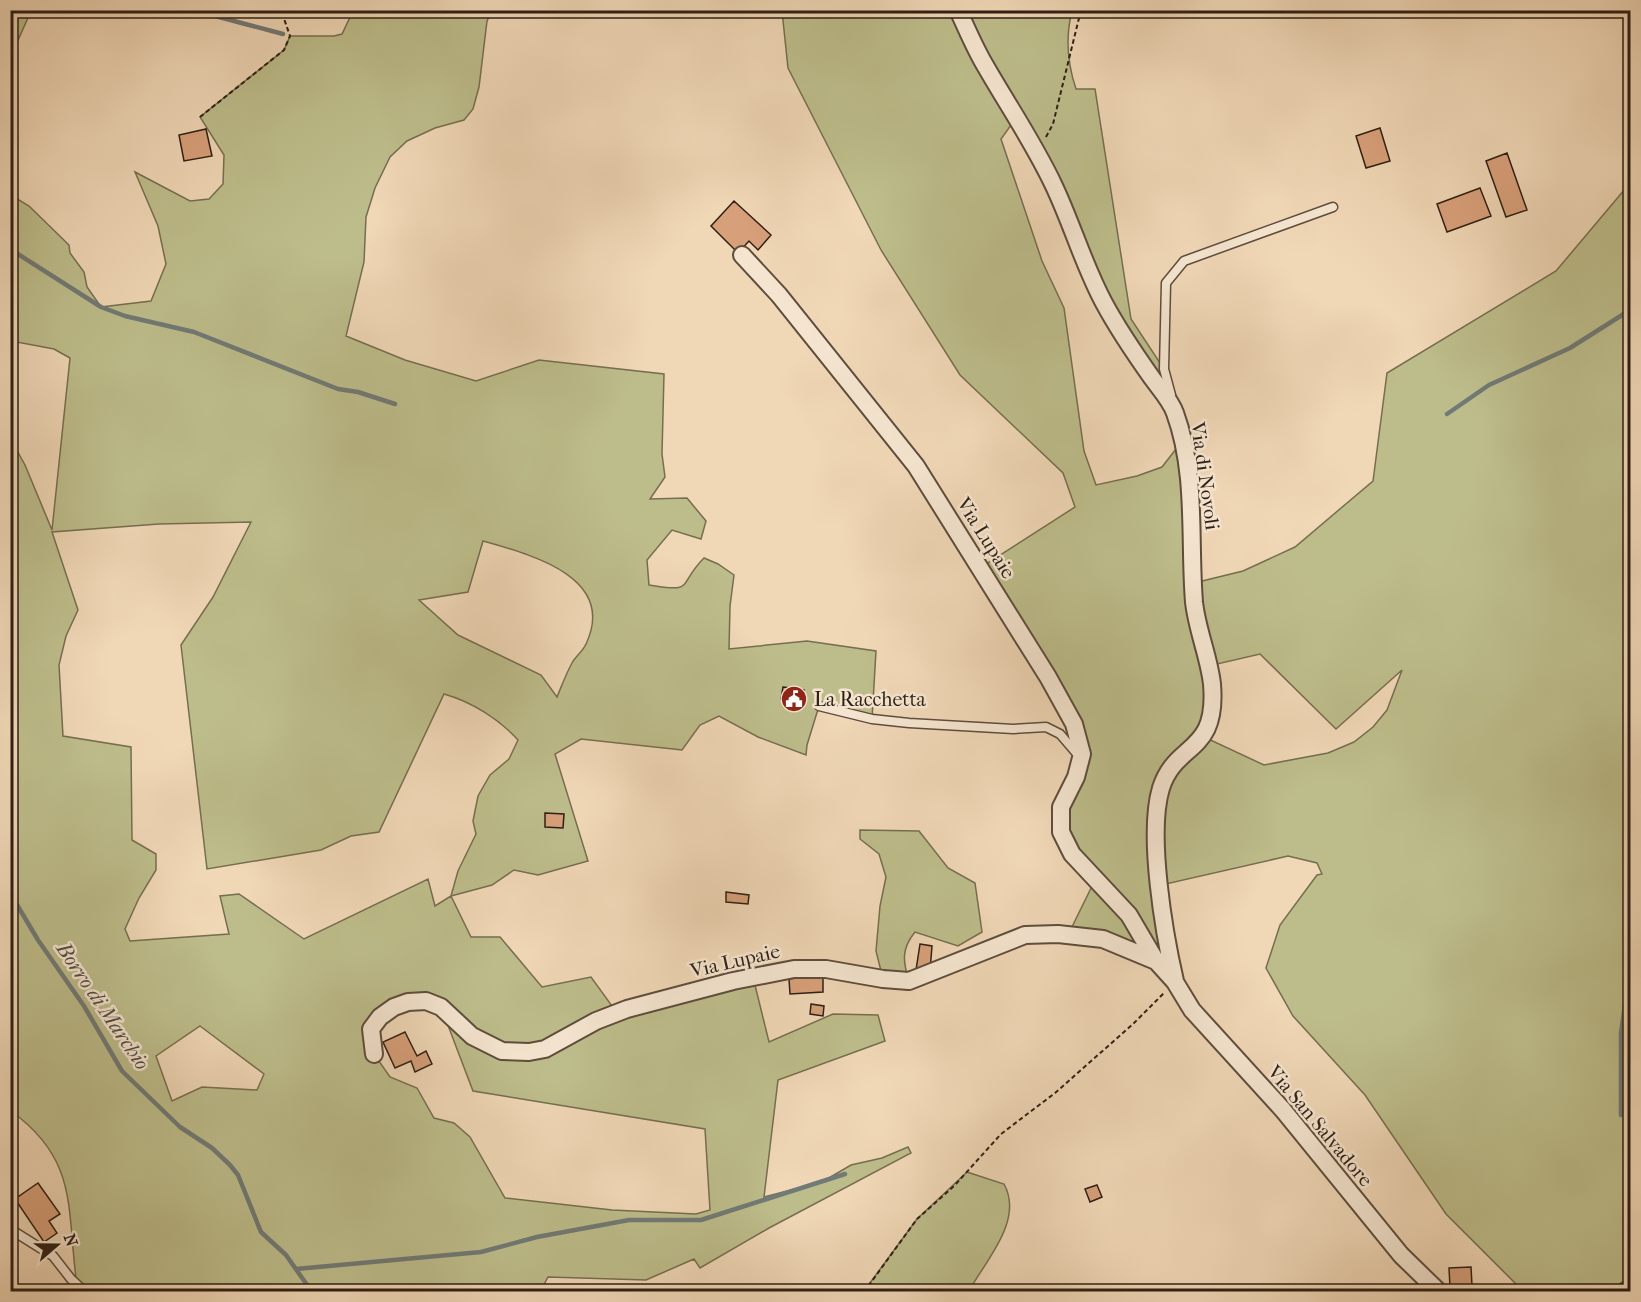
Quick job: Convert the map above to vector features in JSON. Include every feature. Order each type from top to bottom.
[{"type":"street","name":"Via di Novoli","points":[[958,10],[984,65],[1038,153],[1102,300],[1123,336],[1174,410],[1183,440],[1192,519],[1194,601],[1198,634],[1212,682],[1212,717],[1204,737],[1167,773],[1160,790],[1155,846],[1175,982]]},
{"type":"street","name":"Via Lupaie","points":[[742,255],[779,295],[916,466],[1048,677],[1074,724],[1082,754],[1076,777],[1061,807],[1061,832],[1072,854],[1129,915],[1156,961],[1175,982]]},
{"type":"street","name":"Via Lupaie","points":[[374,1054],[371,1029],[380,1017],[408,1002],[426,1001],[441,1007],[472,1036],[502,1052],[529,1053],[545,1049],[596,1021],[627,1009],[743,979],[794,969],[826,969],[909,981],[1025,935],[1058,934],[1103,939],[1156,961]]},
{"type":"street","name":"Via San Salvadore","points":[[1175,982],[1192,1010],[1283,1110],[1401,1255],[1439,1292]]},
{"type":"street","points":[[1624,1292],[1630,1288]]},
{"type":"lane","points":[[1174,410],[1164,369],[1166,283],[1184,261],[1333,207]]},
{"type":"lane","points":[[819,706],[872,719],[909,723],[1013,729],[1046,727],[1060,734],[1081,760]]},
{"type":"lane","points":[[10,1229],[53,1256],[71,1279],[86,1292]]},
{"type":"lane","points":[[10,1285],[15,1292]]},
{"type":"path","points":[[200,117],[284,50],[290,36],[281,10]]},
{"type":"path","points":[[1038,153],[1053,124],[1081,10]]},
{"type":"path","points":[[864,1292],[917,1219],[955,1185],[1001,1134],[1064,1085],[1133,1024],[1175,982]]},
{"type":"green space","points":[[10,11],[31,11],[11,56]]},
{"type":"green space","points":[[353,11],[492,11],[487,21],[479,87],[473,109],[464,120],[435,128],[407,141],[390,157],[375,188],[366,217],[364,262],[346,336],[405,360],[476,381],[539,360],[664,374],[662,454],[665,477],[650,499],[687,498],[706,521],[701,539],[672,530],[647,560],[649,585],[680,587],[684,585],[704,558],[734,575],[730,606],[729,649],[807,641],[876,651],[872,719],[819,706],[806,755],[758,737],[719,716],[700,725],[682,750],[581,739],[555,754],[588,861],[538,875],[514,870],[492,885],[451,896],[471,937],[500,937],[542,987],[591,977],[617,1013],[753,977],[769,1042],[833,1014],[878,1015],[885,1041],[778,1080],[764,1197],[822,1182],[851,1165],[882,1158],[908,1147],[911,1153],[769,1228],[700,1268],[694,1259],[646,1280],[548,1277],[540,1292],[85,1291],[77,1285],[66,1189],[59,1168],[49,1149],[33,1130],[11,1111],[10,438],[25,465],[52,530],[70,358],[54,349],[11,341],[11,195],[29,206],[69,245],[70,253],[84,272],[87,287],[101,307],[151,301],[166,264],[158,226],[135,172],[190,201],[209,199],[223,184],[224,155],[200,117],[284,50],[290,36],[342,34]],"holes":[[[251,522],[213,597],[181,645],[207,869],[321,850],[351,836],[379,832],[444,694],[475,707],[494,718],[511,732],[518,740],[509,759],[490,775],[478,796],[473,821],[476,834],[458,871],[451,896],[435,906],[428,879],[304,939],[239,894],[220,896],[229,934],[130,941],[125,929],[139,898],[156,870],[156,854],[132,840],[131,747],[63,736],[59,665],[66,636],[78,610],[52,532],[159,524]],[[483,541],[544,561],[579,585],[590,601],[593,621],[586,644],[572,663],[557,697],[541,675],[458,635],[419,600],[468,592]],[[426,1001],[441,1007],[473,1091],[705,1129],[710,1210],[696,1214],[612,1210],[505,1198],[470,1137],[454,1123],[434,1118],[417,1088],[390,1077],[374,1054],[380,1017]],[[200,1026],[264,1074],[257,1090],[202,1087],[172,1101],[156,1056]]]},
{"type":"green space","points":[[782,11],[1072,11],[1068,40],[1071,69],[1076,89],[1095,89],[1131,319],[1164,369],[1175,410],[1123,336],[1016,118],[1001,139],[1042,261],[1064,308],[1084,451],[1096,485],[1137,476],[1162,467],[1183,440],[1194,583],[1243,571],[1295,547],[1373,481],[1387,373],[1556,271],[1630,183],[1630,1288],[1624,1292],[1523,1291],[1446,1214],[1365,1095],[1293,1016],[1266,968],[1280,925],[1317,875],[1322,874],[1317,863],[1288,856],[1161,885],[1168,952],[1156,961],[1068,935],[1095,880],[1061,832],[1082,754],[980,568],[1075,507],[1063,473],[960,375],[881,250],[788,68]],"holes":[[[1260,654],[1336,729],[1402,670],[1387,710],[1373,727],[1354,742],[1328,753],[1264,765],[1204,737],[1208,666]]]},
{"type":"green space","points":[[860,830],[919,831],[948,868],[975,883],[982,932],[958,946],[915,932],[907,944],[904,956],[909,981],[883,979],[876,951],[880,906],[886,877],[879,854],[860,839]]},
{"type":"green space","points":[[967,1172],[1004,1184],[1009,1198],[1006,1226],[993,1253],[969,1291],[864,1291],[917,1219]]},
{"type":"building","points":[[1380,128],[1390,161],[1366,168],[1356,136]]},
{"type":"building","points":[[206,129],[212,156],[184,161],[179,135]]},
{"type":"building","points":[[1507,153],[1527,210],[1506,217],[1486,161]]},
{"type":"building","points":[[1480,188],[1491,216],[1447,232],[1437,204]]},
{"type":"building","points":[[734,201],[771,235],[758,250],[749,241],[738,253],[711,226]]},
{"type":"building","points":[[783,687],[804,690],[802,702],[781,699]]},
{"type":"building","points":[[545,813],[564,814],[563,828],[545,827]]},
{"type":"building","points":[[726,892],[749,895],[748,904],[726,902]]},
{"type":"building","points":[[920,944],[932,946],[930,971],[916,970]]},
{"type":"building","points":[[823,974],[823,992],[790,994],[789,979]]},
{"type":"building","points":[[811,1004],[824,1006],[823,1016],[810,1014]]},
{"type":"building","points":[[405,1032],[417,1056],[426,1051],[432,1064],[415,1072],[411,1061],[395,1068],[383,1042]]},
{"type":"building","points":[[38,1183],[60,1214],[49,1221],[57,1233],[44,1242],[15,1199]]},
{"type":"building","points":[[1097,1185],[1102,1197],[1090,1202],[1085,1189]]},
{"type":"building","points":[[1471,1267],[1472,1286],[1450,1287],[1449,1268]]},
{"type":"waterway","points":[[181,10],[204,13],[283,34]]},
{"type":"waterway","points":[[10,249],[101,307],[125,316],[194,332],[338,389],[358,392],[395,404]]},
{"type":"waterway","points":[[1447,414],[1489,385],[1570,348],[1630,310]]},
{"type":"waterway","name":"Borro di Marchio","points":[[10,893],[38,940],[84,1006],[122,1071],[180,1127],[212,1148],[230,1165],[238,1175],[261,1232],[286,1255],[312,1292]]},
{"type":"waterway","points":[[1621,1115],[1621,1033],[1630,970]]},
{"type":"waterway","points":[[296,1269],[481,1252],[537,1237],[629,1220],[701,1220],[845,1174]]},
{"type":"place","name":"La Racchetta","points":[[794,699]]}]
